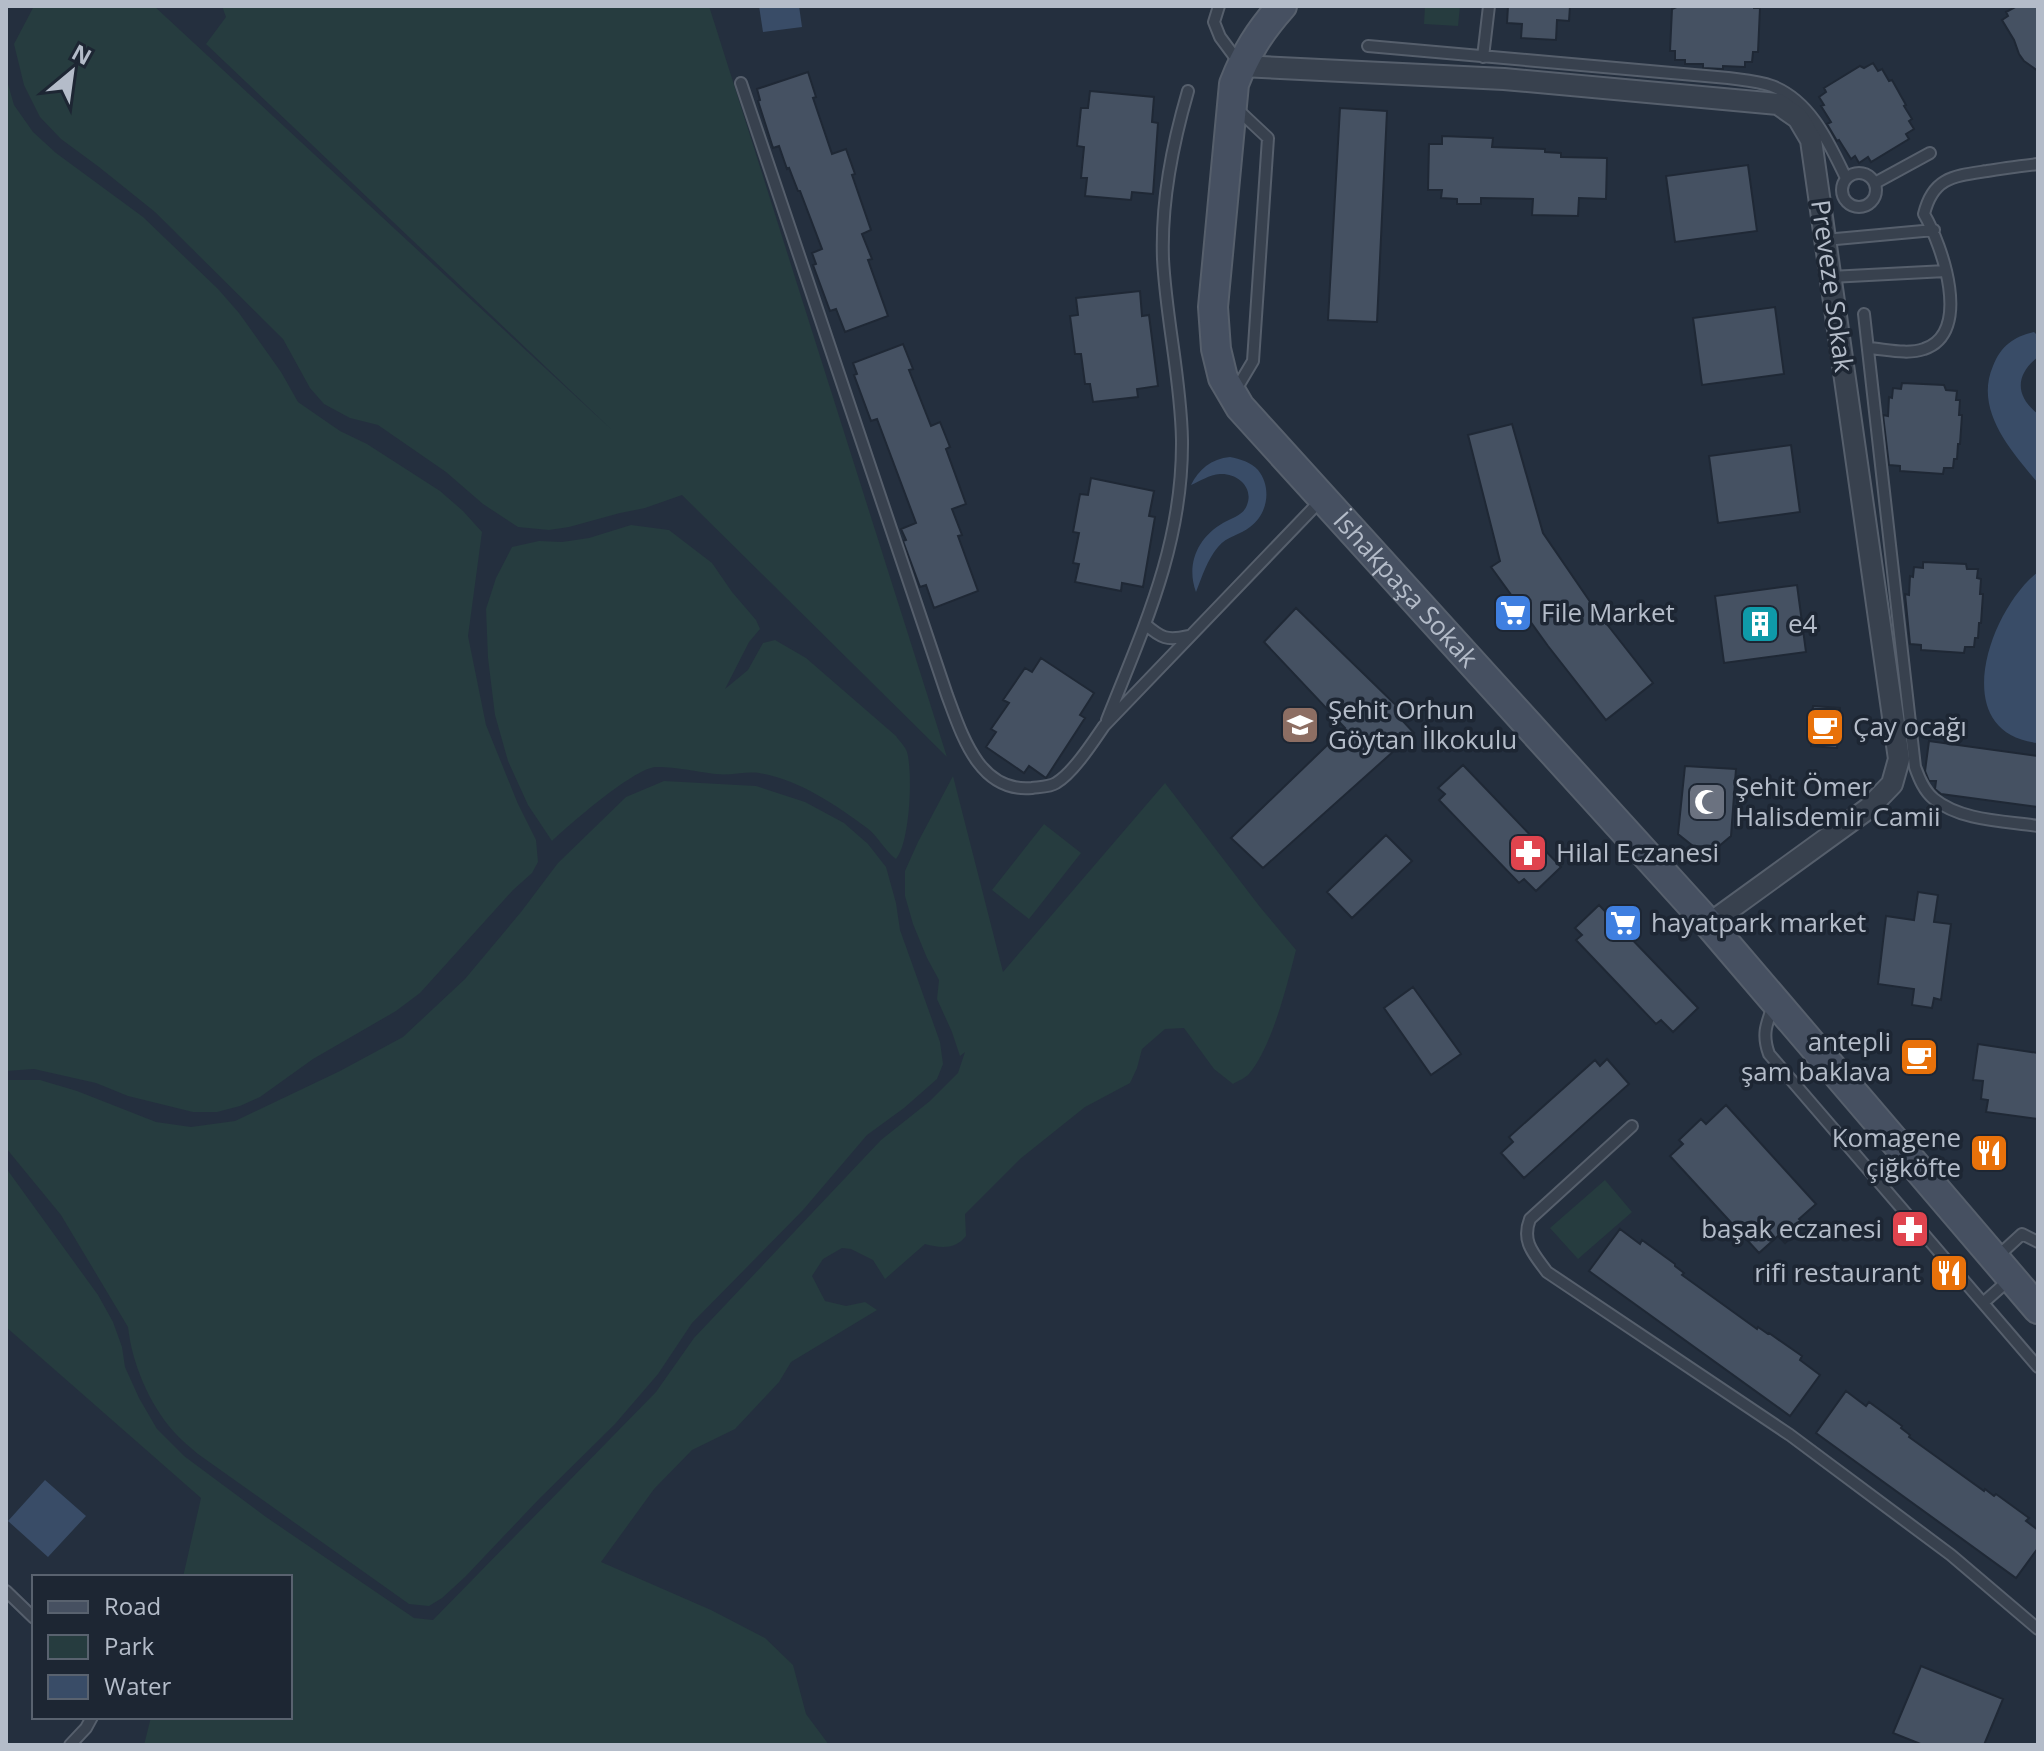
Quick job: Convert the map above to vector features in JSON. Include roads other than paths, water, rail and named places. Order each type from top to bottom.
[{"type":"street","name":"İshakpaşa Sokak","points":[[1282,6],[1262,29],[1234,84],[1213,307],[1216,349],[1223,378],[1240,407],[1709,924],[2038,1309]]},
{"type":"street","name":"Preveze Sokak","points":[[1241,66],[1504,79],[1778,104],[1798,118],[1811,140],[1899,759],[1892,784],[1869,808],[1709,924]]},
{"type":"lane","points":[[1219,6],[1214,22],[1220,37],[1241,66]]},
{"type":"lane","points":[[1483,57],[1489,6]]},
{"type":"lane","points":[[1368,46],[1728,78],[1772,86],[1793,98],[1811,115],[1846,178]]},
{"type":"lane","points":[[741,83],[947,695],[973,757],[996,781],[1024,789],[1056,783],[1074,766],[1104,726],[1323,499]]},
{"type":"lane","points":[[1104,726],[1156,597],[1171,544],[1179,494],[1182,441],[1163,259],[1164,205],[1170,163],[1188,91]]},
{"type":"lane","points":[[1232,104],[1268,138],[1253,361],[1233,395]]},
{"type":"lane","points":[[1875,183],[1930,153]]},
{"type":"lane","points":[[1868,348],[1924,350],[1938,342],[1947,330],[1950,296],[1946,271],[1941,248],[1924,214],[1935,189],[1954,176],[2038,164]]},
{"type":"lane","points":[[1862,173],[1875,183],[1873,200],[1869,204],[1852,206],[1844,198],[1842,188],[1851,174],[1862,173]]},
{"type":"lane","points":[[1825,240],[1934,230]]},
{"type":"lane","points":[[1830,277],[1946,271]]},
{"type":"lane","points":[[1864,314],[1915,767],[1921,783],[1933,799],[1954,810],[1976,817],[2038,826]]},
{"type":"lane","points":[[1145,624],[1166,639],[1190,636]]},
{"type":"lane","points":[[1775,1001],[1765,1026],[1764,1042],[1769,1054],[2038,1367]]},
{"type":"lane","points":[[1632,1126],[1530,1219],[1526,1231],[1530,1248],[1547,1272],[1790,1435],[1951,1555],[2038,1629]]},
{"type":"lane","points":[[1983,1303],[2022,1234],[2038,1242]]},
{"type":"lane","points":[[6,1591],[32,1616]]},
{"type":"lane","points":[[70,1745],[91,1719]]},
{"type":"water","points":[[759,6],[799,6],[802,27],[763,32]]},
{"type":"water","points":[[2034,332],[2038,336],[2038,357],[2025,371],[2021,386],[2025,400],[2038,414],[2038,483],[1998,429],[1988,398],[1988,382],[2000,353],[2014,340]]},
{"type":"water","points":[[1230,457],[1249,463],[1258,470],[1265,484],[1264,508],[1256,522],[1218,547],[1196,592],[1192,572],[1200,544],[1214,529],[1243,512],[1249,498],[1242,482],[1226,474],[1191,485],[1206,466]]},
{"type":"water","points":[[2038,572],[2037,743],[2009,734],[1992,717],[1985,694],[1985,667],[2005,613],[2020,590]]},
{"type":"water","points":[[45,1480],[86,1516],[48,1557],[8,1521]]},
{"type":"place","name":"File Market","points":[[1513,613]]},
{"type":"place","name":"e4","points":[[1760,624]]},
{"type":"place","name":"Şehit Orhun Göytan İlkokulu","points":[[1300,725]]},
{"type":"place","name":"Çay ocağı","points":[[1825,727]]},
{"type":"place","name":"Şehit Ömer Halisdemir Camii","points":[[1707,802]]},
{"type":"place","name":"Hilal Eczanesi","points":[[1528,853]]},
{"type":"place","name":"hayatpark market","points":[[1623,923]]},
{"type":"place","name":"antepli şam baklava","points":[[1919,1057]]},
{"type":"place","name":"Komagene çiğköfte","points":[[1989,1153]]},
{"type":"place","name":"başak eczanesi","points":[[1910,1229]]},
{"type":"place","name":"rifi restaurant","points":[[1949,1273]]}]
